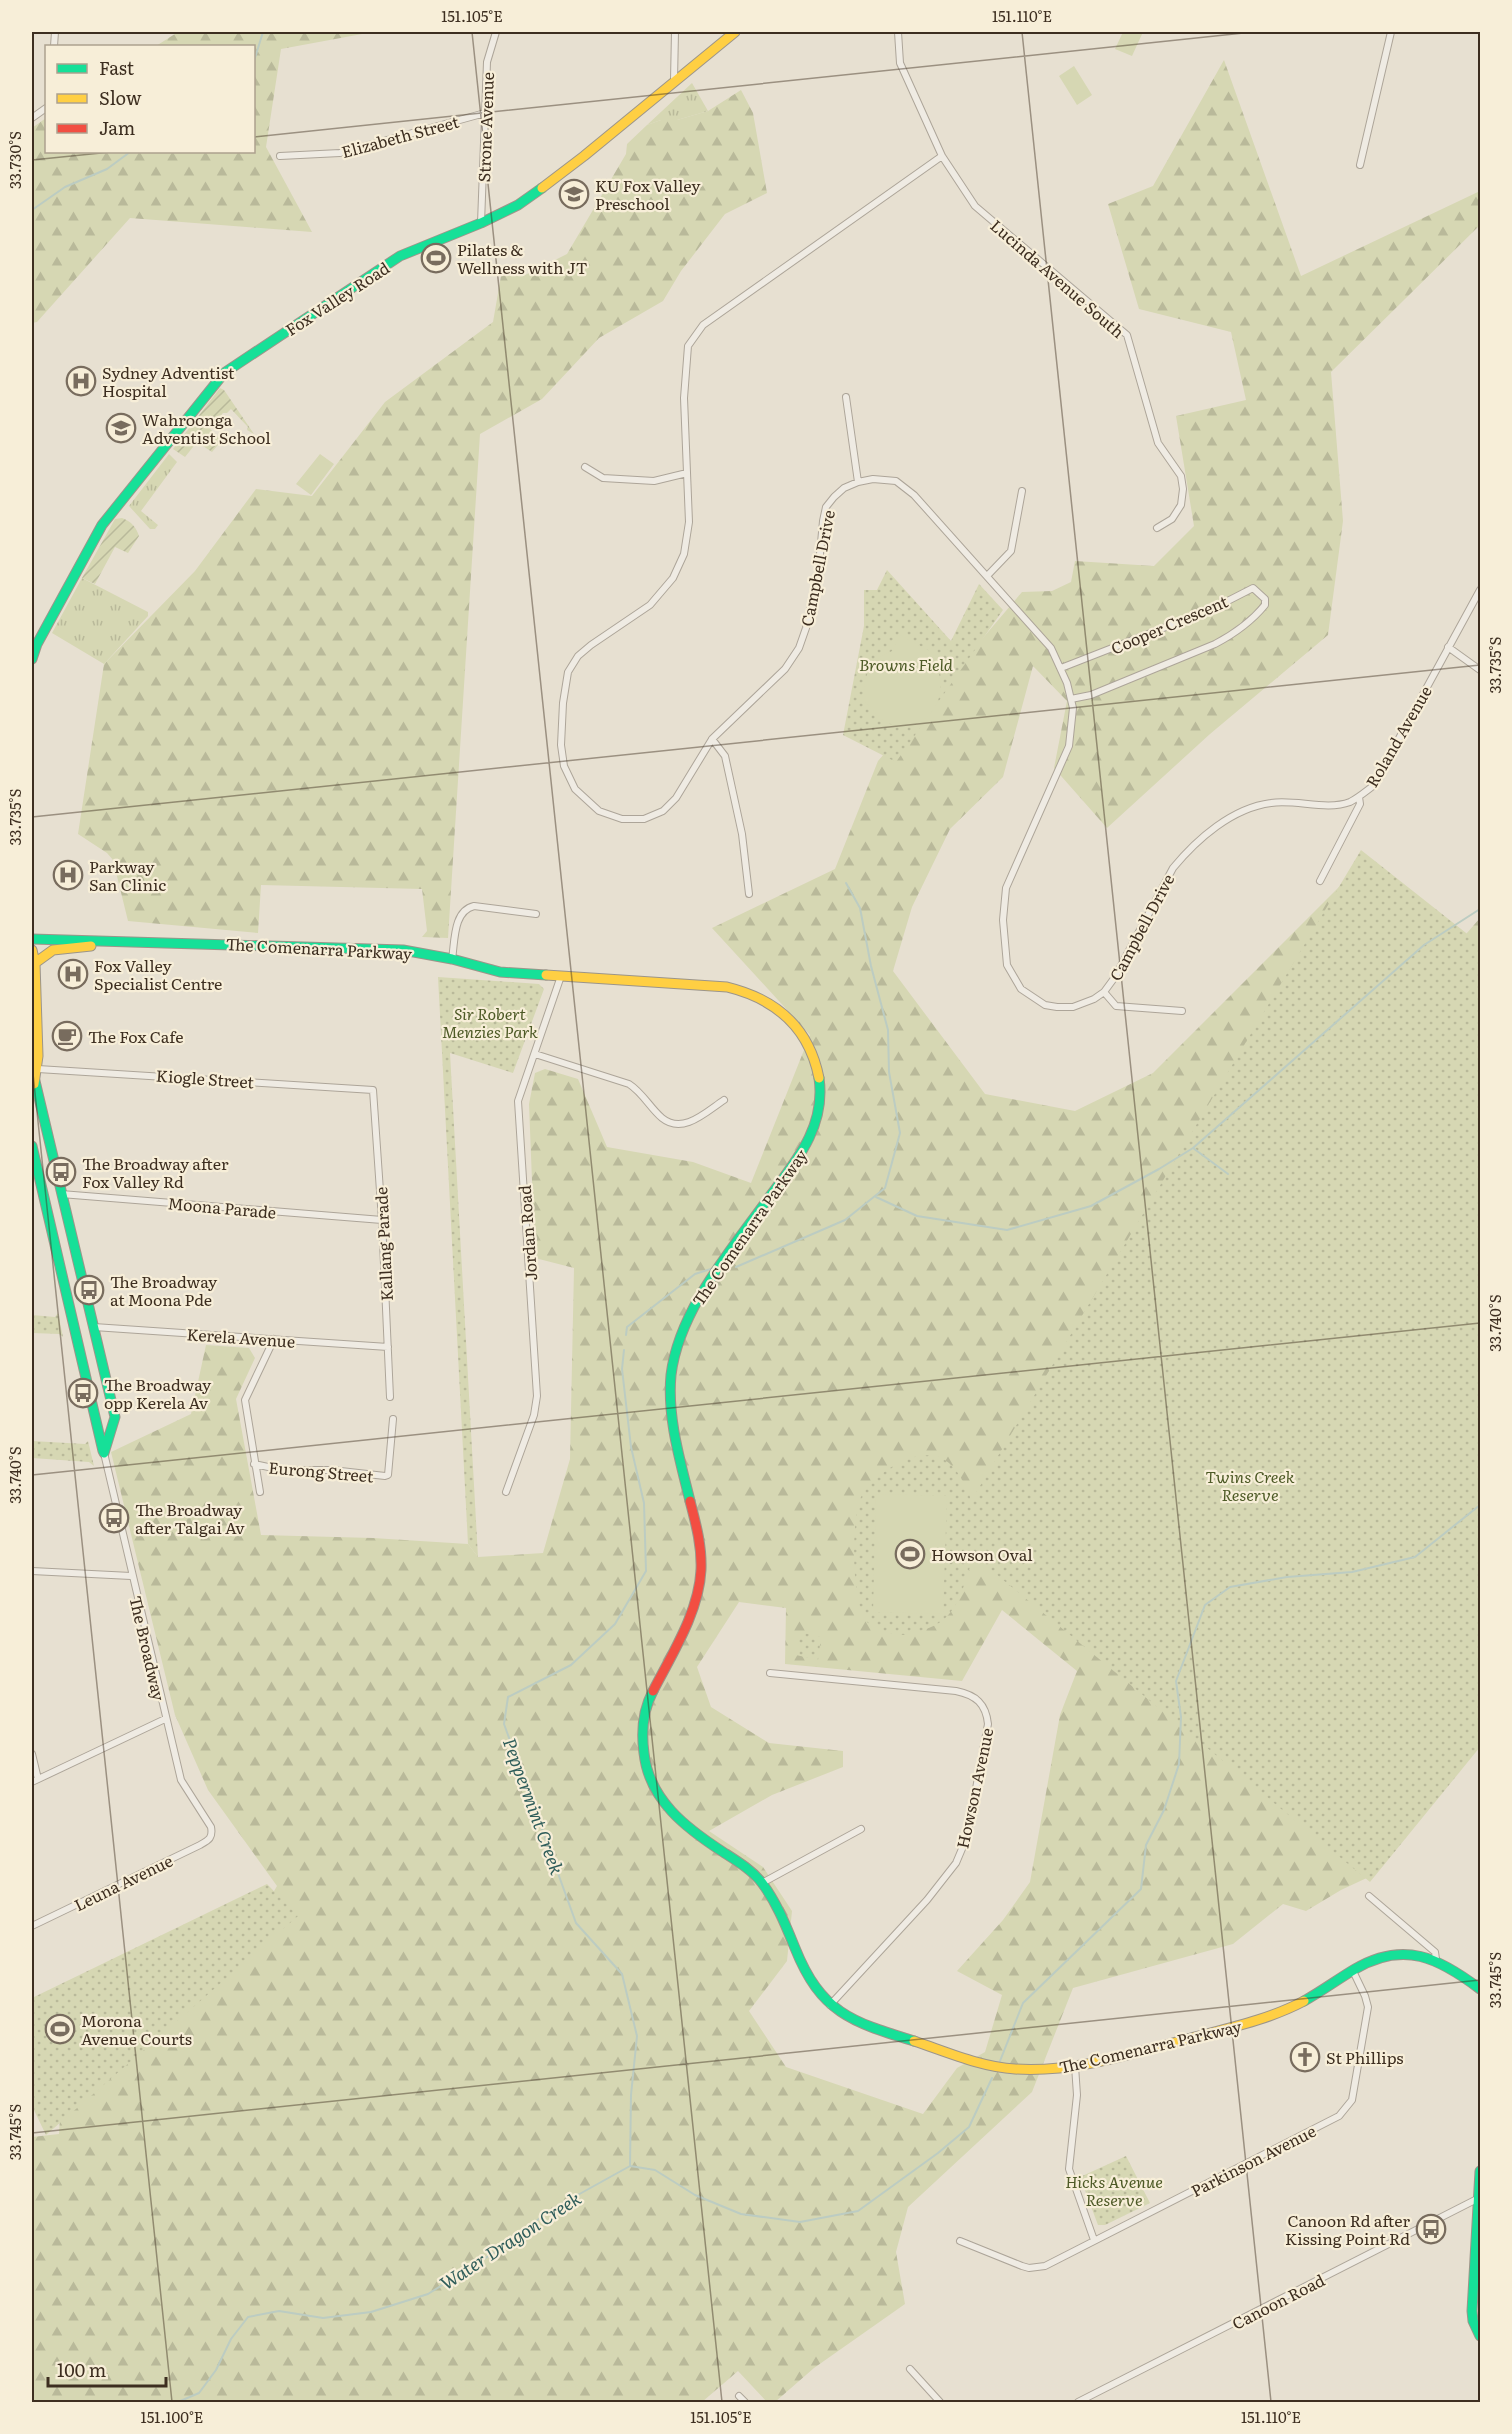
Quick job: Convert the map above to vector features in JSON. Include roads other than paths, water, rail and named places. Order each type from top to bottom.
[{"type":"main road","name":"Fox Valley Road","points":[[32,659],[37,644],[102,525],[224,373],[400,256],[481,223],[518,205],[575,163],[735,32]]},
{"type":"main road","name":"The Comenarra Parkway","points":[[32,939],[403,950],[452,959],[500,972],[727,987],[748,991],[785,1013],[809,1045],[818,1072],[820,1106],[811,1138],[698,1299],[675,1349],[670,1375],[671,1421],[700,1539],[701,1573],[695,1606],[646,1706],[643,1748],[652,1787],[667,1810],[696,1834],[747,1869],[762,1883],[777,1904],[804,1972],[830,2006],[867,2026],[992,2066],[1013,2070],[1075,2066],[1266,2018],[1301,2003],[1373,1959],[1396,1954],[1436,1959],[1452,1967],[1480,1989]]},
{"type":"main road","points":[[35,963],[42,956],[59,949],[115,942]]},
{"type":"main road","points":[[32,950],[35,963],[34,1079],[114,1411],[115,1424],[104,1453]]},
{"type":"main road","name":"The Broadway","points":[[32,1146],[104,1453]]},
{"type":"main road","points":[[97,1425],[107,1425],[114,1411]]},
{"type":"main road","points":[[1480,2171],[1472,2311],[1473,2321],[1480,2336]]},
{"type":"street","name":"Strone Avenue","points":[[481,223],[487,62],[496,32]]},
{"type":"street","points":[[674,80],[675,32]]},
{"type":"street","name":"Lucinda Avenue South","points":[[898,32],[900,63],[942,156],[975,206],[1127,335],[1158,444],[1181,476],[1183,489],[1181,505],[1172,519],[1157,528]]},
{"type":"street","points":[[1360,165],[1391,32]]},
{"type":"street","points":[[32,118],[45,109]]},
{"type":"street","name":"Elizabeth Street","points":[[279,156],[340,153],[485,113]]},
{"type":"street","name":"Campbell Drive","points":[[942,156],[703,325],[694,335],[688,346],[684,398],[688,536],[684,554],[673,578],[650,605],[578,656],[568,672],[563,702],[561,745],[564,766],[575,789],[599,811],[622,819],[644,819],[663,811],[676,798],[712,740],[785,669],[799,648],[818,576],[826,507],[844,488],[858,482],[886,479],[902,485],[914,495],[1051,648],[1061,668],[1071,699],[1073,708],[1069,746],[1006,888],[1003,920],[1007,965],[1012,978],[1031,998],[1045,1005],[1073,1007],[1104,992],[1115,977],[1173,868],[1184,854],[1230,817],[1271,803],[1335,804],[1348,803],[1359,797]]},
{"type":"street","points":[[846,398],[858,482]]},
{"type":"street","points":[[585,467],[603,478],[654,481],[687,473]]},
{"type":"street","points":[[987,576],[1011,551],[1022,491]]},
{"type":"street","name":"Cooper Crescent","points":[[1061,668],[1212,609],[1253,588],[1265,599],[1265,605],[1257,616],[1215,644],[1091,695],[1071,699]]},
{"type":"street","name":"Roland Avenue","points":[[1320,881],[1360,804],[1359,797],[1373,786],[1480,591]]},
{"type":"street","points":[[1448,647],[1480,670]]},
{"type":"street","points":[[712,740],[725,756],[742,834],[749,894]]},
{"type":"street","points":[[452,959],[459,916],[467,908],[474,906],[536,914]]},
{"type":"street","name":"Jordan Road","points":[[506,1492],[534,1415],[537,1396],[518,1101],[561,976]]},
{"type":"street","points":[[1104,992],[1116,1006],[1182,1011]]},
{"type":"street","points":[[534,1054],[629,1084],[638,1090],[663,1119],[673,1123],[684,1125],[693,1121],[724,1100]]},
{"type":"street","name":"Kiogle Street","points":[[34,1079],[373,1090]]},
{"type":"street","name":"Kallang Parade","points":[[373,1090],[390,1397]]},
{"type":"street","name":"Moona Parade","points":[[62,1194],[382,1220]]},
{"type":"street","name":"Kerela Avenue","points":[[94,1327],[388,1347]]},
{"type":"street","points":[[260,1492],[245,1400],[274,1339]]},
{"type":"street","name":"Eurong Street","points":[[254,1464],[282,1470],[332,1470],[383,1477],[388,1475],[393,1419]]},
{"type":"street","name":"The Broadway","points":[[104,1453],[131,1576],[181,1780],[211,1827],[213,1835]]},
{"type":"street","points":[[32,1571],[131,1576]]},
{"type":"street","name":"Howson Avenue","points":[[770,1673],[956,1691],[969,1694],[980,1701],[987,1713],[988,1724],[967,1837],[956,1863],[927,1900],[830,2006]]},
{"type":"street","points":[[32,1754],[35,1781],[165,1719]]},
{"type":"street","points":[[762,1883],[861,1829]]},
{"type":"street","name":"Leuna Avenue","points":[[32,1926],[200,1845],[213,1835]]},
{"type":"street","points":[[1369,1896],[1435,1952],[1436,1959]]},
{"type":"street","name":"Parkinson Avenue","points":[[960,2241],[1029,2268],[1045,2266],[1332,2121],[1344,2112],[1352,2100],[1368,2007],[1353,1971]]},
{"type":"street","points":[[1075,2066],[1077,2095],[1069,2169],[1094,2240]]},
{"type":"street","name":"Canoon Road","points":[[1078,2403],[1477,2199]]},
{"type":"street","points":[[910,2369],[940,2403]]},
{"type":"street","points":[[739,2396],[745,2403]]},
{"type":"waterway","points":[[255,58],[263,32]]},
{"type":"waterway","points":[[32,210],[65,187],[107,169],[129,153]]},
{"type":"waterway","points":[[736,1267],[845,1220],[885,1188],[900,1133],[889,1072],[888,1030],[871,966],[860,908],[846,883]]},
{"type":"waterway","points":[[876,1197],[917,1216],[1007,1230],[1091,1206],[1193,1148],[1424,945],[1480,909]]},
{"type":"waterway","points":[[1193,1148],[1228,1174]]},
{"type":"waterway","name":"Peppermint Creek","points":[[626,1335],[627,1327],[695,1274],[714,1268]]},
{"type":"waterway","name":"Peppermint Creek","points":[[624,1350],[622,1369],[631,1447],[644,1503],[646,1571],[615,1624],[571,1665],[508,1697],[504,1724],[576,1923],[622,1974],[637,2036],[631,2095],[630,2166]]},
{"type":"waterway","name":"Water Dragon Creek","points":[[1000,2061],[1023,2003],[1141,1889],[1146,1845],[1164,1810],[1179,1764],[1181,1717],[1176,1681],[1205,1605],[1230,1587],[1287,1577],[1352,1572],[1415,1557],[1480,1505]]},
{"type":"waterway","name":"Water Dragon Creek","points":[[178,2402],[199,2393],[216,2370],[231,2339],[248,2317],[279,2311],[323,2318],[371,2312],[428,2294],[514,2240],[547,2212],[630,2166],[655,2170],[695,2195],[741,2214],[800,2222],[858,2211],[938,2153],[969,2127],[992,2078]]},
{"type":"place","name":"KU Fox Valley Preschool","points":[[574,194]]},
{"type":"place","name":"Pilates & Wellness with JT","points":[[436,258]]},
{"type":"place","name":"Sydney Adventist Hospital","points":[[81,381]]},
{"type":"place","name":"Wahroonga Adventist School","points":[[121,428]]},
{"type":"place","name":"Parkway San Clinic","points":[[68,875]]},
{"type":"place","name":"Fox Valley Specialist Centre","points":[[73,974]]},
{"type":"place","name":"The Fox Cafe","points":[[67,1036]]},
{"type":"place","name":"The Broadway after Fox Valley Rd","points":[[61,1172]]},
{"type":"place","name":"The Broadway at Moona Pde","points":[[89,1290]]},
{"type":"place","name":"The Broadway opp Kerela Av","points":[[83,1393]]},
{"type":"place","name":"The Broadway after Talgai Av","points":[[114,1518]]},
{"type":"place","name":"Howson Oval","points":[[910,1554]]},
{"type":"place","name":"Morona Avenue Courts","points":[[60,2029]]},
{"type":"place","name":"St Phillips","points":[[1305,2057]]},
{"type":"place","name":"Canoon Rd after Kissing Point Rd","points":[[1431,2229]]},
{"type":"park label","name":"Browns Field","points":[[906,664]]},
{"type":"park label","name":"Sir Robert Menzies Park","points":[[490,1022]]},
{"type":"park label","name":"Twins Creek Reserve","points":[[1250,1485]]},
{"type":"park label","name":"Hicks Avenue Reserve","points":[[1114,2190]]}]
